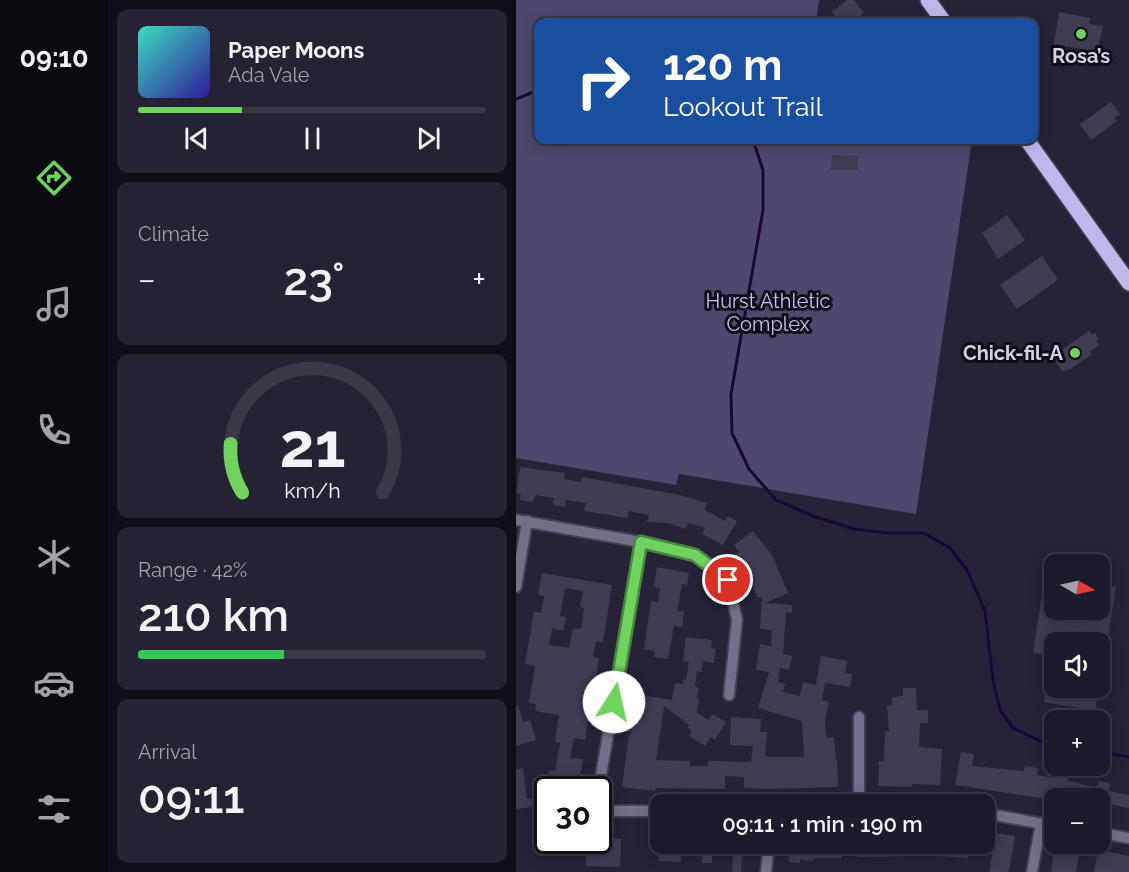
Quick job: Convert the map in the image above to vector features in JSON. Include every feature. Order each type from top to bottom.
[{"type":"main road","points":[[928,0],[941,18]]},
{"type":"main road","points":[[940,0],[942,18]]},
{"type":"main road","points":[[1030,144],[1129,283]]},
{"type":"street","points":[[516,587],[521,520],[641,542],[695,555],[728,580],[737,620],[729,695]]},
{"type":"street","points":[[601,776],[641,542]]},
{"type":"street","points":[[858,794],[859,717]]},
{"type":"street","points":[[612,811],[650,811]]},
{"type":"street","points":[[995,815],[1044,823]]},
{"type":"street","points":[[1032,872],[1041,823]]},
{"type":"street","points":[[1110,835],[1129,838]]},
{"type":"street","points":[[766,872],[768,854]]},
{"type":"green space","name":"Hurst Athletic Complex","points":[[516,0],[819,0],[818,18],[534,18],[534,144],[971,144],[916,514],[679,474],[676,485],[516,458]]},
{"type":"building","points":[[847,0],[854,0],[864,13],[857,18],[837,18],[832,12]]},
{"type":"building","name":"Rosa’s","points":[[1059,12],[1090,18],[1089,24],[1103,26],[1097,52],[1054,44]]},
{"type":"building","points":[[1111,102],[1120,114],[1114,118],[1117,121],[1091,140],[1080,124]]},
{"type":"building","points":[[832,155],[858,156],[857,170],[831,170]]},
{"type":"building","points":[[1007,215],[1025,240],[998,259],[982,233]]},
{"type":"building","points":[[1042,256],[1058,280],[1017,309],[1000,285]]},
{"type":"building","name":"Chick-fil-A","points":[[1089,331],[1092,335],[1095,333],[1099,339],[1096,341],[1099,345],[1090,352],[1092,354],[1063,372],[1054,360],[1058,357],[1056,354]]},
{"type":"building","points":[[520,467],[565,473],[564,479],[581,482],[582,477],[680,495],[707,503],[705,510],[725,521],[728,516],[737,521],[723,545],[702,534],[705,528],[688,523],[686,529],[668,523],[647,522],[649,515],[629,511],[627,518],[584,511],[586,503],[566,500],[565,507],[553,505],[554,498],[535,495],[533,502],[520,500],[521,494],[516,493]]},
{"type":"building","points":[[753,531],[772,555],[788,593],[765,603],[792,605],[792,613],[786,612],[783,654],[792,656],[789,670],[780,668],[778,682],[785,684],[783,692],[800,696],[803,682],[816,685],[821,656],[847,661],[845,673],[852,674],[850,687],[825,683],[822,700],[829,702],[825,721],[826,738],[834,737],[838,787],[744,788],[744,777],[725,776],[725,789],[656,788],[655,791],[622,787],[636,694],[672,700],[675,683],[683,684],[683,679],[686,680],[689,662],[683,661],[686,637],[712,640],[711,648],[716,649],[714,663],[703,661],[701,672],[697,671],[695,687],[699,688],[697,698],[699,699],[697,713],[709,720],[712,714],[726,722],[715,740],[710,737],[705,746],[689,736],[692,730],[688,728],[689,725],[664,706],[656,760],[690,761],[690,766],[708,766],[708,761],[751,762],[753,746],[730,745],[731,717],[761,719],[760,732],[767,732],[765,755],[768,757],[804,757],[802,721],[758,708],[769,672],[756,670],[760,644],[771,646],[772,630],[760,629],[762,596],[758,598],[747,575],[733,556],[739,552],[734,545]]},
{"type":"building","points":[[657,567],[689,573],[687,585],[682,584],[677,611],[684,611],[682,627],[674,626],[668,659],[654,657],[655,651],[644,649],[651,601],[658,602],[660,588],[654,587]]},
{"type":"building","points":[[542,573],[612,585],[603,642],[596,641],[593,657],[599,658],[585,740],[574,738],[570,758],[583,759],[580,776],[548,776],[549,770],[555,771],[560,743],[555,742],[559,715],[535,711],[536,704],[529,703],[535,666],[525,664],[534,611],[541,613],[544,596],[538,595]],"holes":[[[565,588],[583,591],[580,607],[584,608],[581,629],[573,628],[569,648],[549,645],[552,628],[563,631],[566,617],[560,616]]]},
{"type":"building","points":[[1044,582],[1044,620],[1110,620],[1110,586],[1116,587],[1109,632],[1044,632],[1044,655],[1033,653]]},
{"type":"building","points":[[903,688],[916,688],[917,710],[928,710],[928,723],[920,723],[919,747],[942,749],[940,785],[878,786],[879,761],[884,761],[885,731],[889,732],[887,705],[892,705],[892,697],[903,696]]},
{"type":"building","points":[[1045,698],[1097,698],[1095,710],[1044,702]]},
{"type":"building","points":[[518,705],[523,722],[530,720],[536,740],[516,746],[516,706]]},
{"type":"building","points":[[961,752],[974,754],[972,766],[1024,771],[1025,766],[1038,768],[1037,775],[1055,778],[1055,776],[1069,776],[1068,781],[1080,784],[1097,787],[1098,781],[1110,783],[1109,788],[1044,788],[1044,798],[955,785]]},
{"type":"building","points":[[523,768],[527,799],[534,798],[534,807],[516,809],[516,769]]},
{"type":"building","points":[[1110,791],[1129,795],[1129,808],[1110,805]]},
{"type":"building","points":[[995,833],[1015,836],[1009,872],[989,872],[992,854],[995,854]]},
{"type":"building","points":[[612,839],[621,839],[620,867],[586,866],[586,854],[612,854]]},
{"type":"building","points":[[1110,852],[1129,856],[1129,872],[1094,872],[1097,854]]},
{"type":"building","points":[[659,854],[702,854],[681,855],[681,862],[659,861]]},
{"type":"building","points":[[702,854],[712,854],[712,863],[702,863]]},
{"type":"building","points":[[712,854],[747,854],[747,856],[742,856],[741,872],[732,872],[733,855]]},
{"type":"building","points":[[789,854],[842,854],[842,858],[814,858],[814,861],[789,862]]},
{"type":"building","points":[[857,854],[907,854],[907,856],[857,857]]},
{"type":"building","points":[[907,854],[968,854],[968,858]]},
{"type":"building","points":[[1054,854],[1079,854],[1076,872],[1051,872]]},
{"type":"waterway","points":[[516,99],[534,92]]},
{"type":"waterway","points":[[754,144],[763,170],[763,210],[731,394],[732,433],[749,469],[776,500],[813,516],[854,529],[887,533],[923,533],[949,547],[967,570],[985,611],[993,680],[1000,710],[1013,728],[1044,742]]},
{"type":"waterway","points":[[1110,754],[1129,757]]},
{"type":"place","name":"Rosa’s","points":[[1081,34]]},
{"type":"place","name":"Chick-fil-A","points":[[1075,353]]},
{"type":"route","points":[[614,702],[641,542],[695,555],[728,580]]}]
